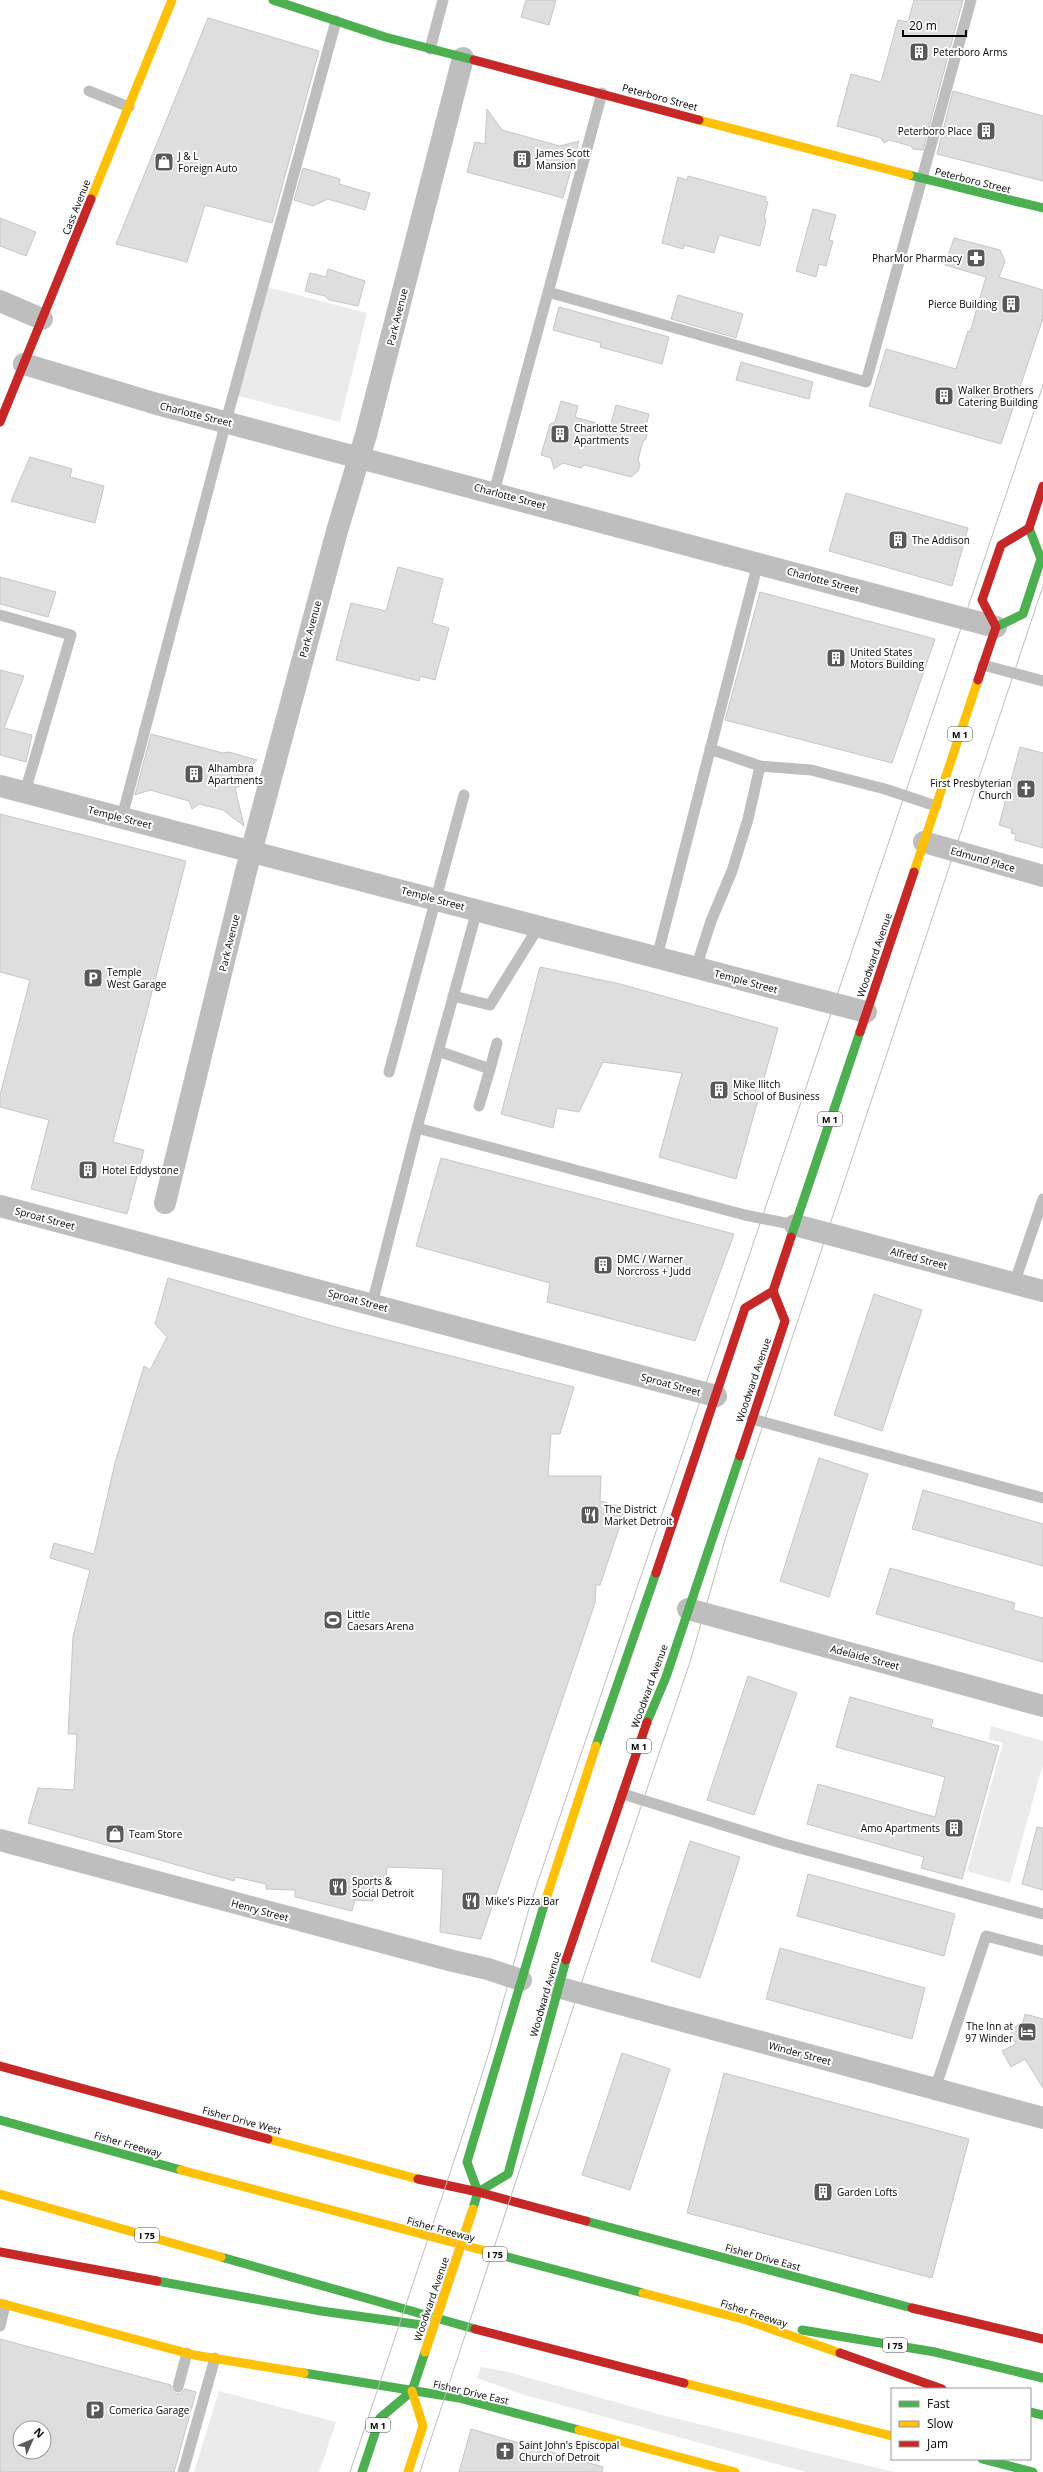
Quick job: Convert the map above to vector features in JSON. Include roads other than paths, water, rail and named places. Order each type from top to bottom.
[{"type":"main road","name":"Cass Avenue","points":[[0,422],[172,0]]},
{"type":"main road","name":"Peterboro Street","points":[[273,0],[336,21],[463,58],[602,93],[921,178],[1043,208]]},
{"type":"main road","points":[[1028,528],[1041,558],[1023,614],[996,627],[982,600],[1001,545],[1028,528],[1043,486]]},
{"type":"main road","name":"Woodward Avenue","points":[[412,2391],[478,2192],[508,2174],[557,1987],[688,1609],[784,1321],[773,1291],[996,627]]},
{"type":"main road","points":[[478,2192],[467,2162],[558,1854],[745,1308],[773,1291]]},
{"type":"main road","name":"Fisher Drive West","points":[[0,2066],[427,2182],[478,2192]]},
{"type":"main road","name":"Fisher Freeway","points":[[0,2120],[245,2188],[746,2320],[939,2388]]},
{"type":"main road","name":"Fisher Drive East","points":[[478,2192],[912,2308],[1043,2339]]},
{"type":"main road","name":"I 75","points":[[0,2194],[497,2335],[891,2436]]},
{"type":"main road","points":[[0,2252],[321,2311],[497,2335]]},
{"type":"main road","points":[[3,2304],[187,2353],[412,2391],[423,2426],[408,2472]]},
{"type":"main road","name":"I 75","points":[[746,2320],[935,2352],[1043,2378]]},
{"type":"main road","name":"Fisher Drive East","points":[[412,2391],[459,2398],[734,2472]]},
{"type":"main road","name":"M 1","points":[[362,2472],[380,2418],[412,2391]]},
{"type":"main road","points":[[1031,2412],[1043,2416]]},
{"type":"main road","points":[[986,2460],[1033,2472]]},
{"type":"street","name":"Park Avenue","points":[[166,1203],[252,851],[337,531],[359,457],[463,58]]},
{"type":"street","points":[[0,301],[42,319]]},
{"type":"street","name":"Charlotte Street","points":[[24,364],[157,404],[494,492],[996,627]]},
{"type":"street","name":"Temple Street","points":[[0,786],[866,1012]]},
{"type":"street","name":"Edmund Place","points":[[924,842],[1043,876]]},
{"type":"street","name":"Sproat Street","points":[[0,1206],[716,1396]]},
{"type":"street","name":"Alfred Street","points":[[795,1225],[1043,1291]]},
{"type":"street","name":"Adelaide Street","points":[[688,1609],[1043,1706]]},
{"type":"street","name":"Henry Street","points":[[0,1840],[438,1958],[488,1969],[521,1980]]},
{"type":"street","name":"Winder Street","points":[[557,1987],[1043,2118]]},
{"type":"lane","points":[[430,49],[443,0]]},
{"type":"lane","points":[[548,292],[866,382],[971,0]]},
{"type":"lane","points":[[122,817],[336,21]]},
{"type":"lane","points":[[89,91],[129,107]]},
{"type":"lane","points":[[494,492],[602,93]]},
{"type":"lane","points":[[657,957],[758,563]]},
{"type":"lane","points":[[0,615],[72,635],[25,792]]},
{"type":"lane","points":[[983,665],[1043,681]]},
{"type":"lane","points":[[710,749],[760,766],[811,770],[885,789],[936,806]]},
{"type":"lane","points":[[696,968],[711,921],[732,871],[748,819],[760,766]]},
{"type":"lane","points":[[389,1072],[464,795]]},
{"type":"lane","points":[[372,1304],[417,1128],[477,910]]},
{"type":"lane","points":[[453,996],[490,1005],[540,926]]},
{"type":"lane","points":[[479,1106],[497,1044]]},
{"type":"lane","points":[[438,1051],[490,1069]]},
{"type":"lane","points":[[417,1128],[745,1215],[795,1225]]},
{"type":"lane","points":[[1014,1284],[1043,1199]]},
{"type":"lane","points":[[752,1419],[1043,1498]]},
{"type":"lane","points":[[623,1794],[781,1843],[1043,1914]]},
{"type":"lane","points":[[935,2089],[986,1936],[1043,1951]]},
{"type":"lane","points":[[0,2326],[3,2304]]},
{"type":"lane","points":[[178,2387],[187,2353]]},
{"type":"lane","points":[[183,2472],[215,2358]]},
{"type":"tram line","points":[[350,2472],[464,2131],[489,2052],[530,1905],[1043,385]]},
{"type":"tram line","points":[[420,2472],[578,1993],[690,1662],[727,1533],[1043,586]]},
{"type":"place","name":"Peterboro Arms","points":[[919,52]]},
{"type":"place","name":"Peterboro Place","points":[[986,131]]},
{"type":"place","name":"James Scott Mansion","points":[[522,159]]},
{"type":"place","name":"J & L Foreign Auto","points":[[164,162]]},
{"type":"place","name":"PharMor Pharmacy","points":[[976,258]]},
{"type":"place","name":"Pierce Building","points":[[1011,304]]},
{"type":"place","name":"Walker Brothers Catering Building","points":[[944,396]]},
{"type":"place","name":"Charlotte Street Apartments","points":[[560,434]]},
{"type":"place","name":"The Addison","points":[[898,540]]},
{"type":"place","name":"United States Motors Building","points":[[836,658]]},
{"type":"place","name":"Alhambra Apartments","points":[[194,774]]},
{"type":"place","name":"First Presbyterian Church","points":[[1026,789]]},
{"type":"place","name":"Temple West Garage","points":[[93,978]]},
{"type":"place","name":"Mike Ilitch School of Business","points":[[719,1090]]},
{"type":"place","name":"Hotel Eddystone","points":[[88,1170]]},
{"type":"place","name":"DMC / Warner Norcross + Judd","points":[[603,1265]]},
{"type":"place","name":"The District Market Detroit","points":[[590,1515]]},
{"type":"place","name":"Little Caesars Arena","points":[[333,1620]]},
{"type":"place","name":"Amo Apartments","points":[[954,1828]]},
{"type":"place","name":"Team Store","points":[[115,1834]]},
{"type":"place","name":"Sports & Social Detroit","points":[[338,1887]]},
{"type":"place","name":"Mike's Pizza Bar","points":[[471,1901]]},
{"type":"place","name":"The Inn at 97 Winder","points":[[1027,2032]]},
{"type":"place","name":"Garden Lofts","points":[[823,2192]]},
{"type":"place","name":"Comerica Garage","points":[[95,2410]]},
{"type":"place","name":"Saint John's Episcopal Church of Detroit","points":[[505,2451]]}]
